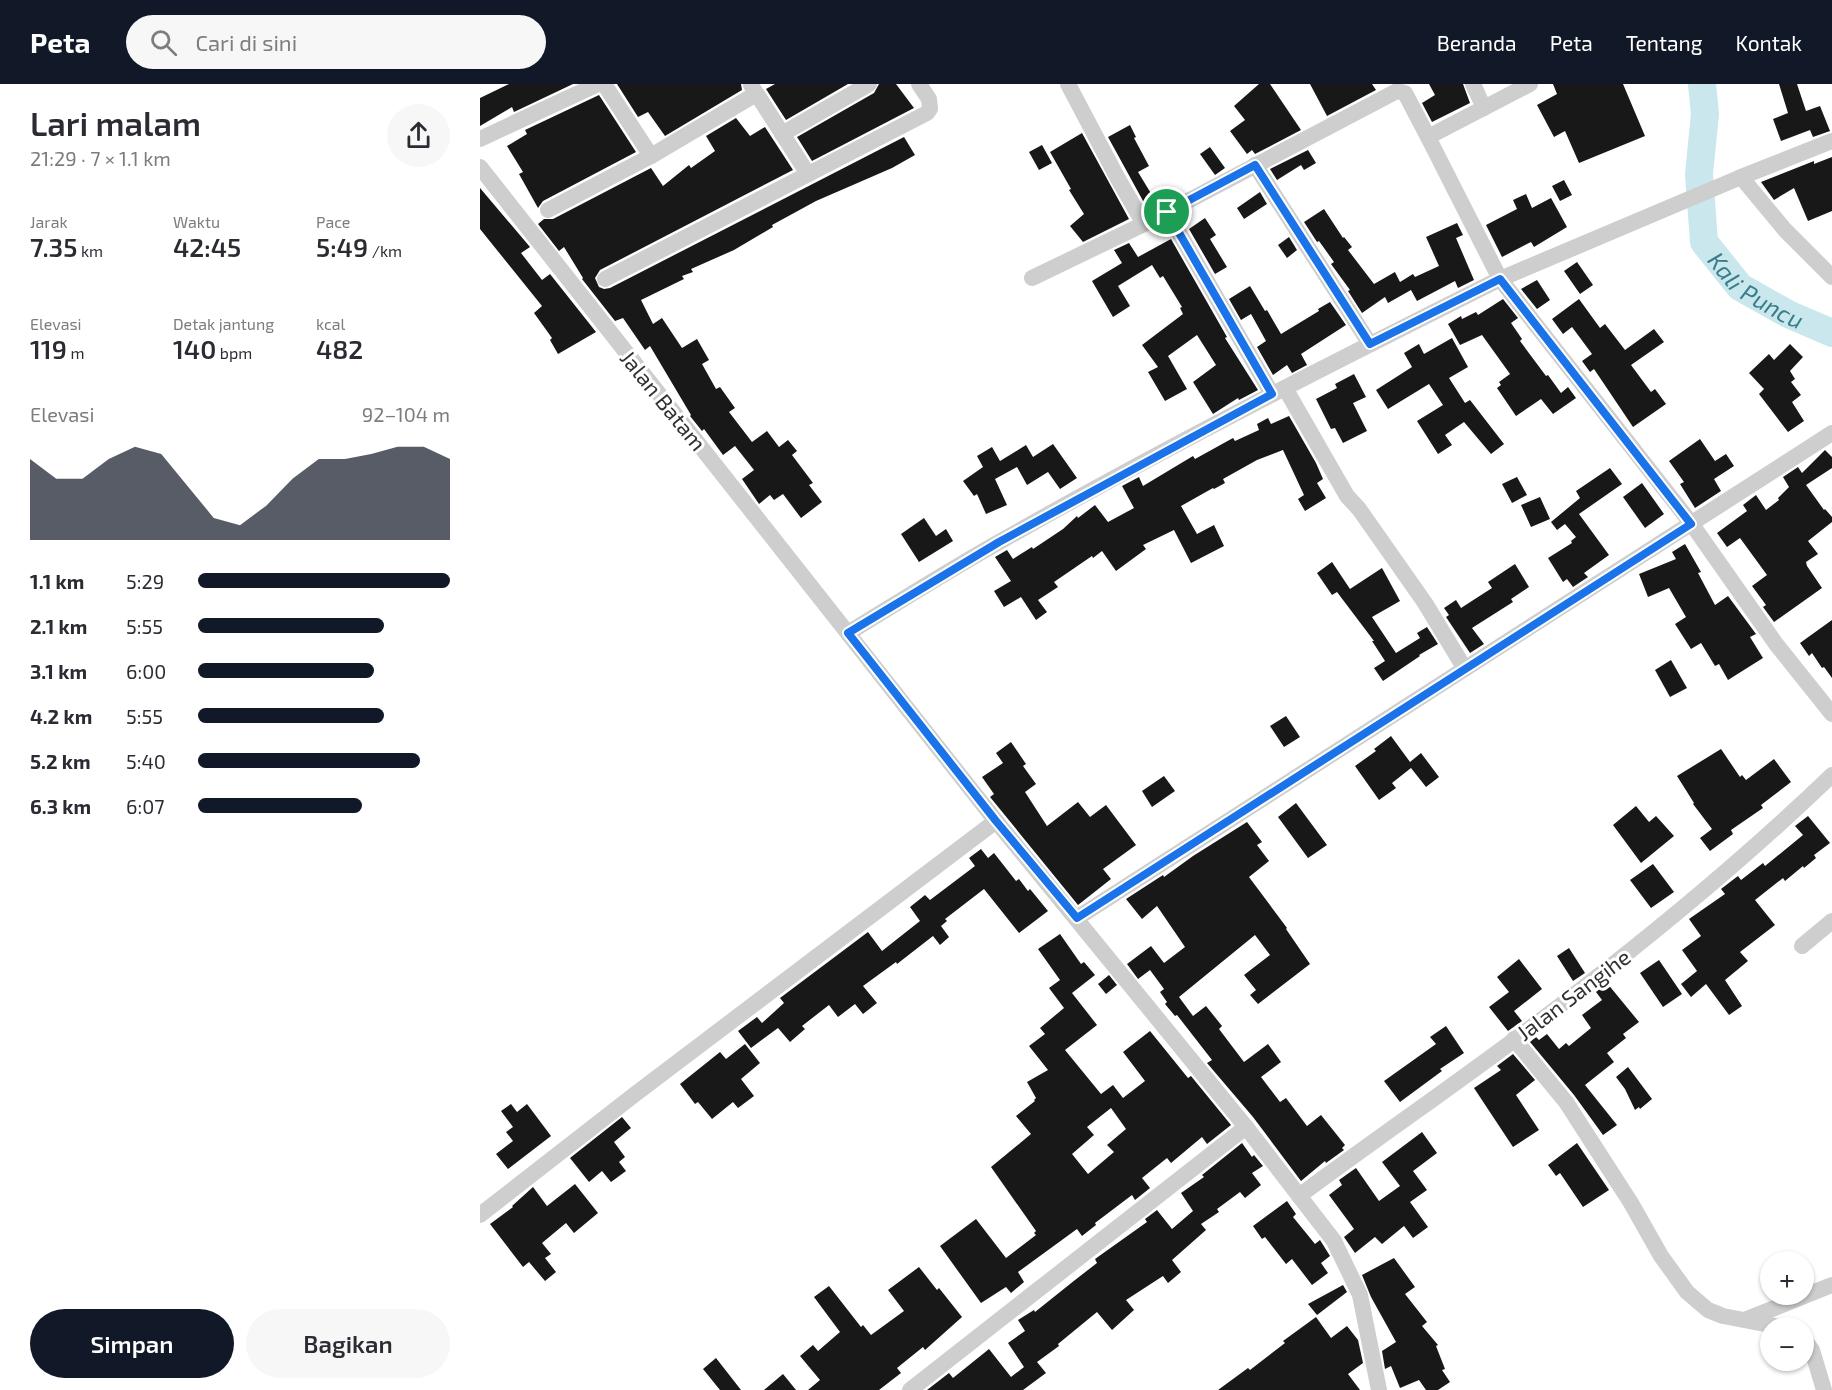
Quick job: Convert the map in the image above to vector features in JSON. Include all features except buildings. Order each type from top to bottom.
[{"type":"street","points":[[480,139],[598,84]]},
{"type":"street","points":[[604,84],[651,156]]},
{"type":"street","points":[[782,134],[869,84]]},
{"type":"street","points":[[605,279],[927,113],[930,109],[930,102],[919,84]]},
{"type":"street","points":[[1068,84],[1144,224]]},
{"type":"street","points":[[1473,84],[1484,108]]},
{"type":"street","points":[[1428,137],[1530,84]]},
{"type":"street","points":[[548,210],[651,156],[756,88],[808,174]]},
{"type":"street","points":[[1032,278],[1144,224],[1403,88],[1500,279],[1691,524],[1776,644],[1832,714]]},
{"type":"street","points":[[848,633],[999,542],[1279,391],[1500,279],[1832,141]]},
{"type":"street","points":[[1255,165],[1370,344]]},
{"type":"street","name":"Jalan Batam","points":[[480,167],[996,821],[1246,1127],[1334,1241],[1360,1295],[1379,1390]]},
{"type":"street","points":[[1741,177],[1785,230],[1832,277]]},
{"type":"street","points":[[1167,212],[1347,496],[1359,509],[1425,603],[1465,669]]},
{"type":"street","points":[[1077,918],[1832,433]]},
{"type":"street","name":"Jalan Sangihe","points":[[1299,1196],[1578,992],[1736,864],[1832,775]]},
{"type":"street","points":[[480,1215],[996,821]]},
{"type":"street","points":[[1803,945],[1832,921]]},
{"type":"street","points":[[1514,1039],[1566,1102],[1631,1203],[1661,1256],[1687,1292],[1708,1310],[1723,1316],[1760,1322]]},
{"type":"street","points":[[910,1390],[1246,1127]]},
{"type":"street","points":[[1747,1319],[1832,1285]]},
{"type":"street","points":[[1814,1357],[1824,1390]]},
{"type":"waterway","name":"Kali Puncu","points":[[1702,84],[1705,114],[1699,174],[1704,242],[1740,287],[1788,314],[1832,333]]},
{"type":"route","points":[[1255,165],[1370,344],[1500,279],[1691,524],[1077,918],[996,821],[848,633],[999,542],[1272,394],[1167,212],[1255,165]]}]
